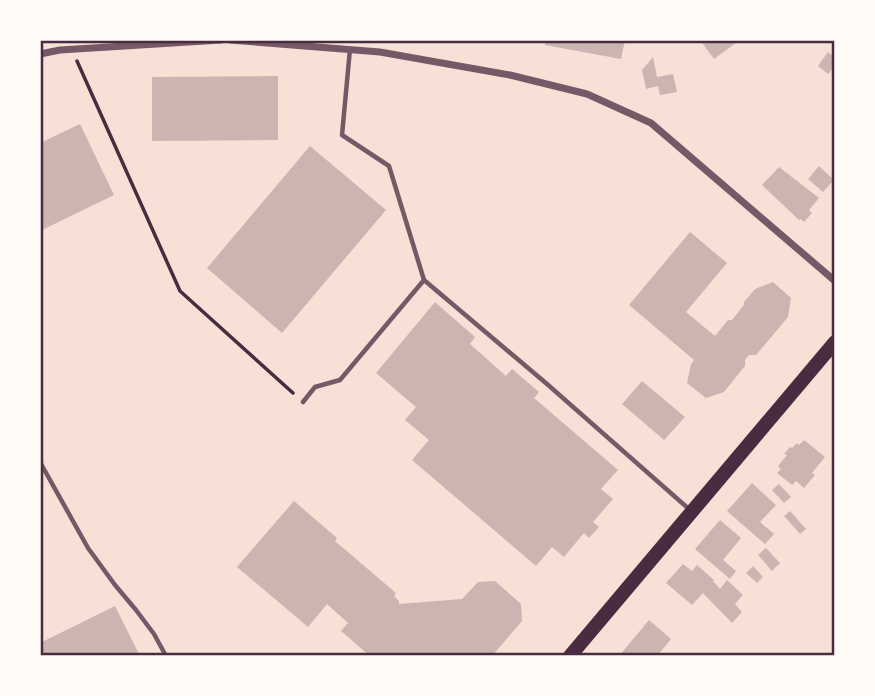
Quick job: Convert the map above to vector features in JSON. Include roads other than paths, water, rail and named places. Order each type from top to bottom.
[{"type":"main road","points":[[570,656],[691,511],[833,349]]},
{"type":"street","points":[[60,40],[60,50]]},
{"type":"street","points":[[40,54],[71,49],[221,40]]},
{"type":"street","points":[[230,40],[380,52],[510,75],[587,94],[651,123],[835,281]]},
{"type":"lane","points":[[350,49],[342,135],[389,166],[424,280],[691,511]]},
{"type":"lane","points":[[303,402],[314,387],[340,380],[424,280]]},
{"type":"lane","points":[[40,462],[88,548],[142,618],[166,656]]}]
